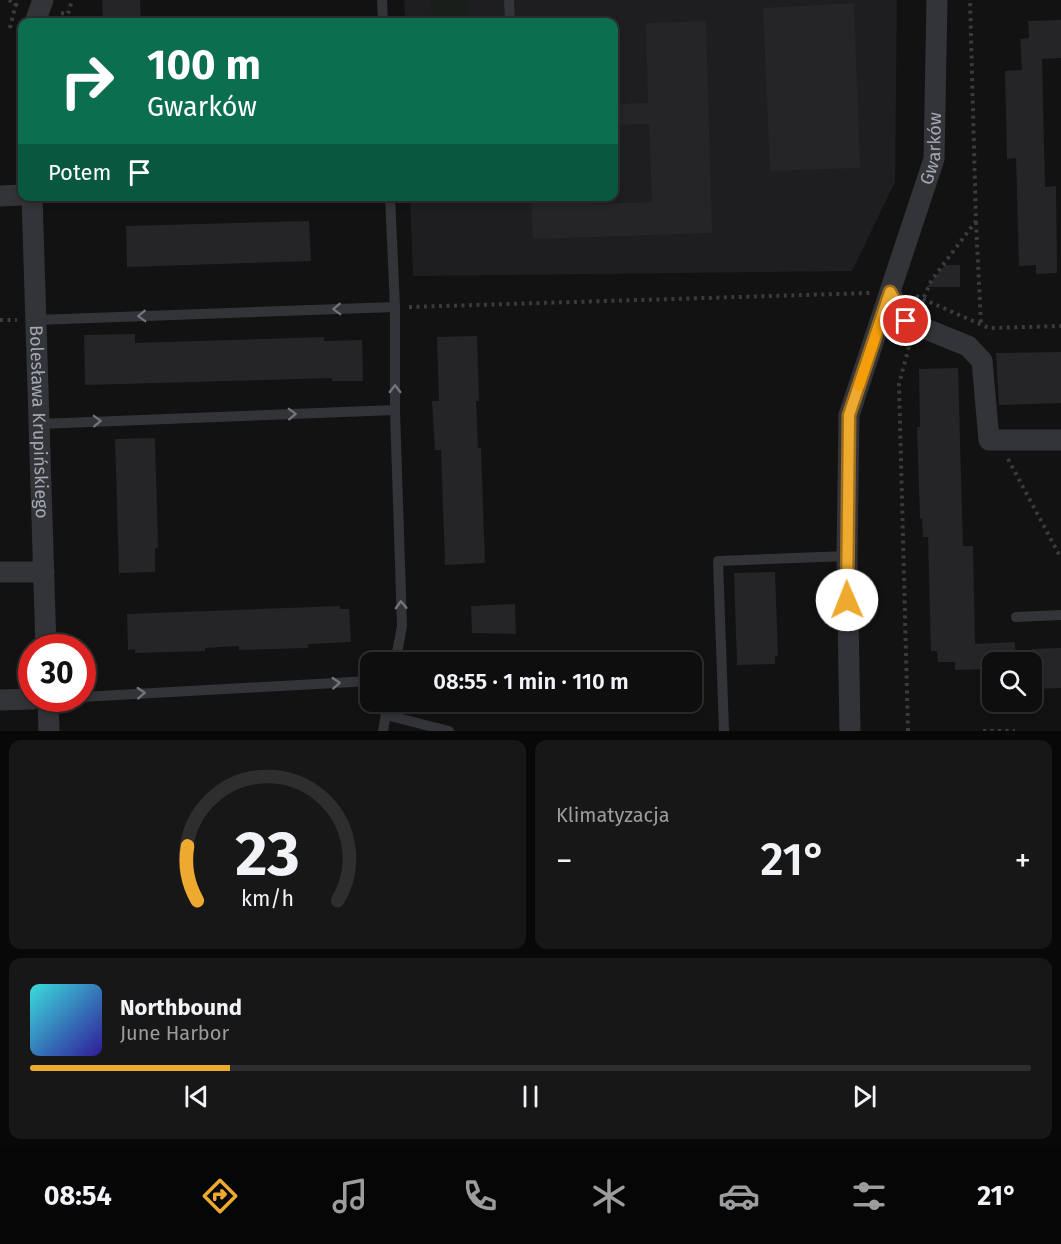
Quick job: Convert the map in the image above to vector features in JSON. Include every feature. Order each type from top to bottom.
[{"type":"street","points":[[36,18],[43,0]]},
{"type":"street","name":"Gwarków","points":[[850,731],[847,556],[849,415],[934,159],[937,0]]},
{"type":"street","points":[[0,196],[18,195]]},
{"type":"street","name":"Bolesława Krupińskiego","points":[[32,201],[46,634]]},
{"type":"street","points":[[890,292],[906,321],[968,346],[982,361],[989,440],[1061,440]]},
{"type":"street","points":[[0,572],[44,572]]},
{"type":"street","points":[[0,700],[18,699]]},
{"type":"street","points":[[48,712],[49,731]]},
{"type":"lane","points":[[382,0],[383,18]]},
{"type":"lane","points":[[510,1],[510,18]]},
{"type":"lane","points":[[390,201],[395,307],[395,410],[402,626],[397,652]]},
{"type":"lane","points":[[36,320],[395,307]]},
{"type":"lane","points":[[39,424],[395,410]]},
{"type":"lane","points":[[724,731],[718,561],[847,556]]},
{"type":"lane","points":[[1016,617],[1061,615]]},
{"type":"lane","points":[[96,695],[360,682]]},
{"type":"lane","points":[[383,731],[386,712]]},
{"type":"lane","points":[[386,715],[449,731]]},
{"type":"path","points":[[68,14],[72,0]]},
{"type":"path","points":[[970,0],[981,325]]},
{"type":"path","points":[[908,731],[899,384],[915,325],[931,281],[976,221]]},
{"type":"path","points":[[395,307],[890,292],[924,298],[989,328],[1061,326]]},
{"type":"path","points":[[998,440],[1061,558]]},
{"type":"path","points":[[983,731],[1016,731]]},
{"type":"shaded area","points":[[404,0],[897,0],[895,182],[852,271],[413,276],[410,201],[618,201],[618,18],[405,18]]},
{"type":"shaded area","points":[[431,0],[467,0],[467,18],[432,18]]},
{"type":"building","points":[[102,0],[140,0],[141,18],[103,18]]},
{"type":"building","points":[[854,3],[860,168],[770,171],[763,8]]},
{"type":"building","points":[[1061,20],[1061,58],[1042,59],[1045,187],[1056,186],[1057,273],[1036,274],[1036,265],[1019,266],[1016,158],[1007,159],[1005,71],[1022,70],[1020,39],[1029,38],[1028,21]]},
{"type":"building","points":[[706,21],[712,233],[533,239],[531,201],[593,201],[593,204],[652,202],[649,124],[618,125],[618,104],[648,103],[646,23]]},
{"type":"building","points":[[309,221],[311,261],[127,267],[126,226]]},
{"type":"building","points":[[945,265],[960,265],[960,287],[927,287]]},
{"type":"building","points":[[135,334],[135,343],[324,337],[324,341],[362,340],[363,381],[332,381],[332,378],[85,385],[84,335]]},
{"type":"building","points":[[477,336],[479,401],[476,401],[478,448],[481,448],[485,563],[445,565],[441,450],[435,450],[432,401],[439,401],[437,337]]},
{"type":"building","points":[[1061,352],[1061,403],[999,405],[996,353]]},
{"type":"building","points":[[958,368],[963,546],[973,546],[975,644],[1015,642],[1015,652],[982,652],[982,669],[955,670],[955,662],[938,662],[937,651],[931,651],[928,537],[923,537],[922,518],[920,518],[917,427],[920,427],[919,369]]},
{"type":"building","points":[[155,438],[158,548],[155,548],[155,572],[119,573],[115,439]]},
{"type":"building","points":[[775,572],[778,656],[775,656],[775,664],[737,665],[734,573]]},
{"type":"building","points":[[515,604],[516,634],[472,633],[471,606]]},
{"type":"building","points":[[340,606],[340,609],[349,609],[351,642],[308,644],[308,648],[239,650],[239,646],[205,648],[205,651],[135,653],[135,649],[128,650],[127,614]]},
{"type":"building","points":[[1061,648],[1061,688],[1042,689],[1042,652],[1032,652],[1032,649]]},
{"type":"slow traffic","points":[[859,386],[881,320]]},
{"type":"route","points":[[847,600],[849,415],[890,292],[906,321]]}]
